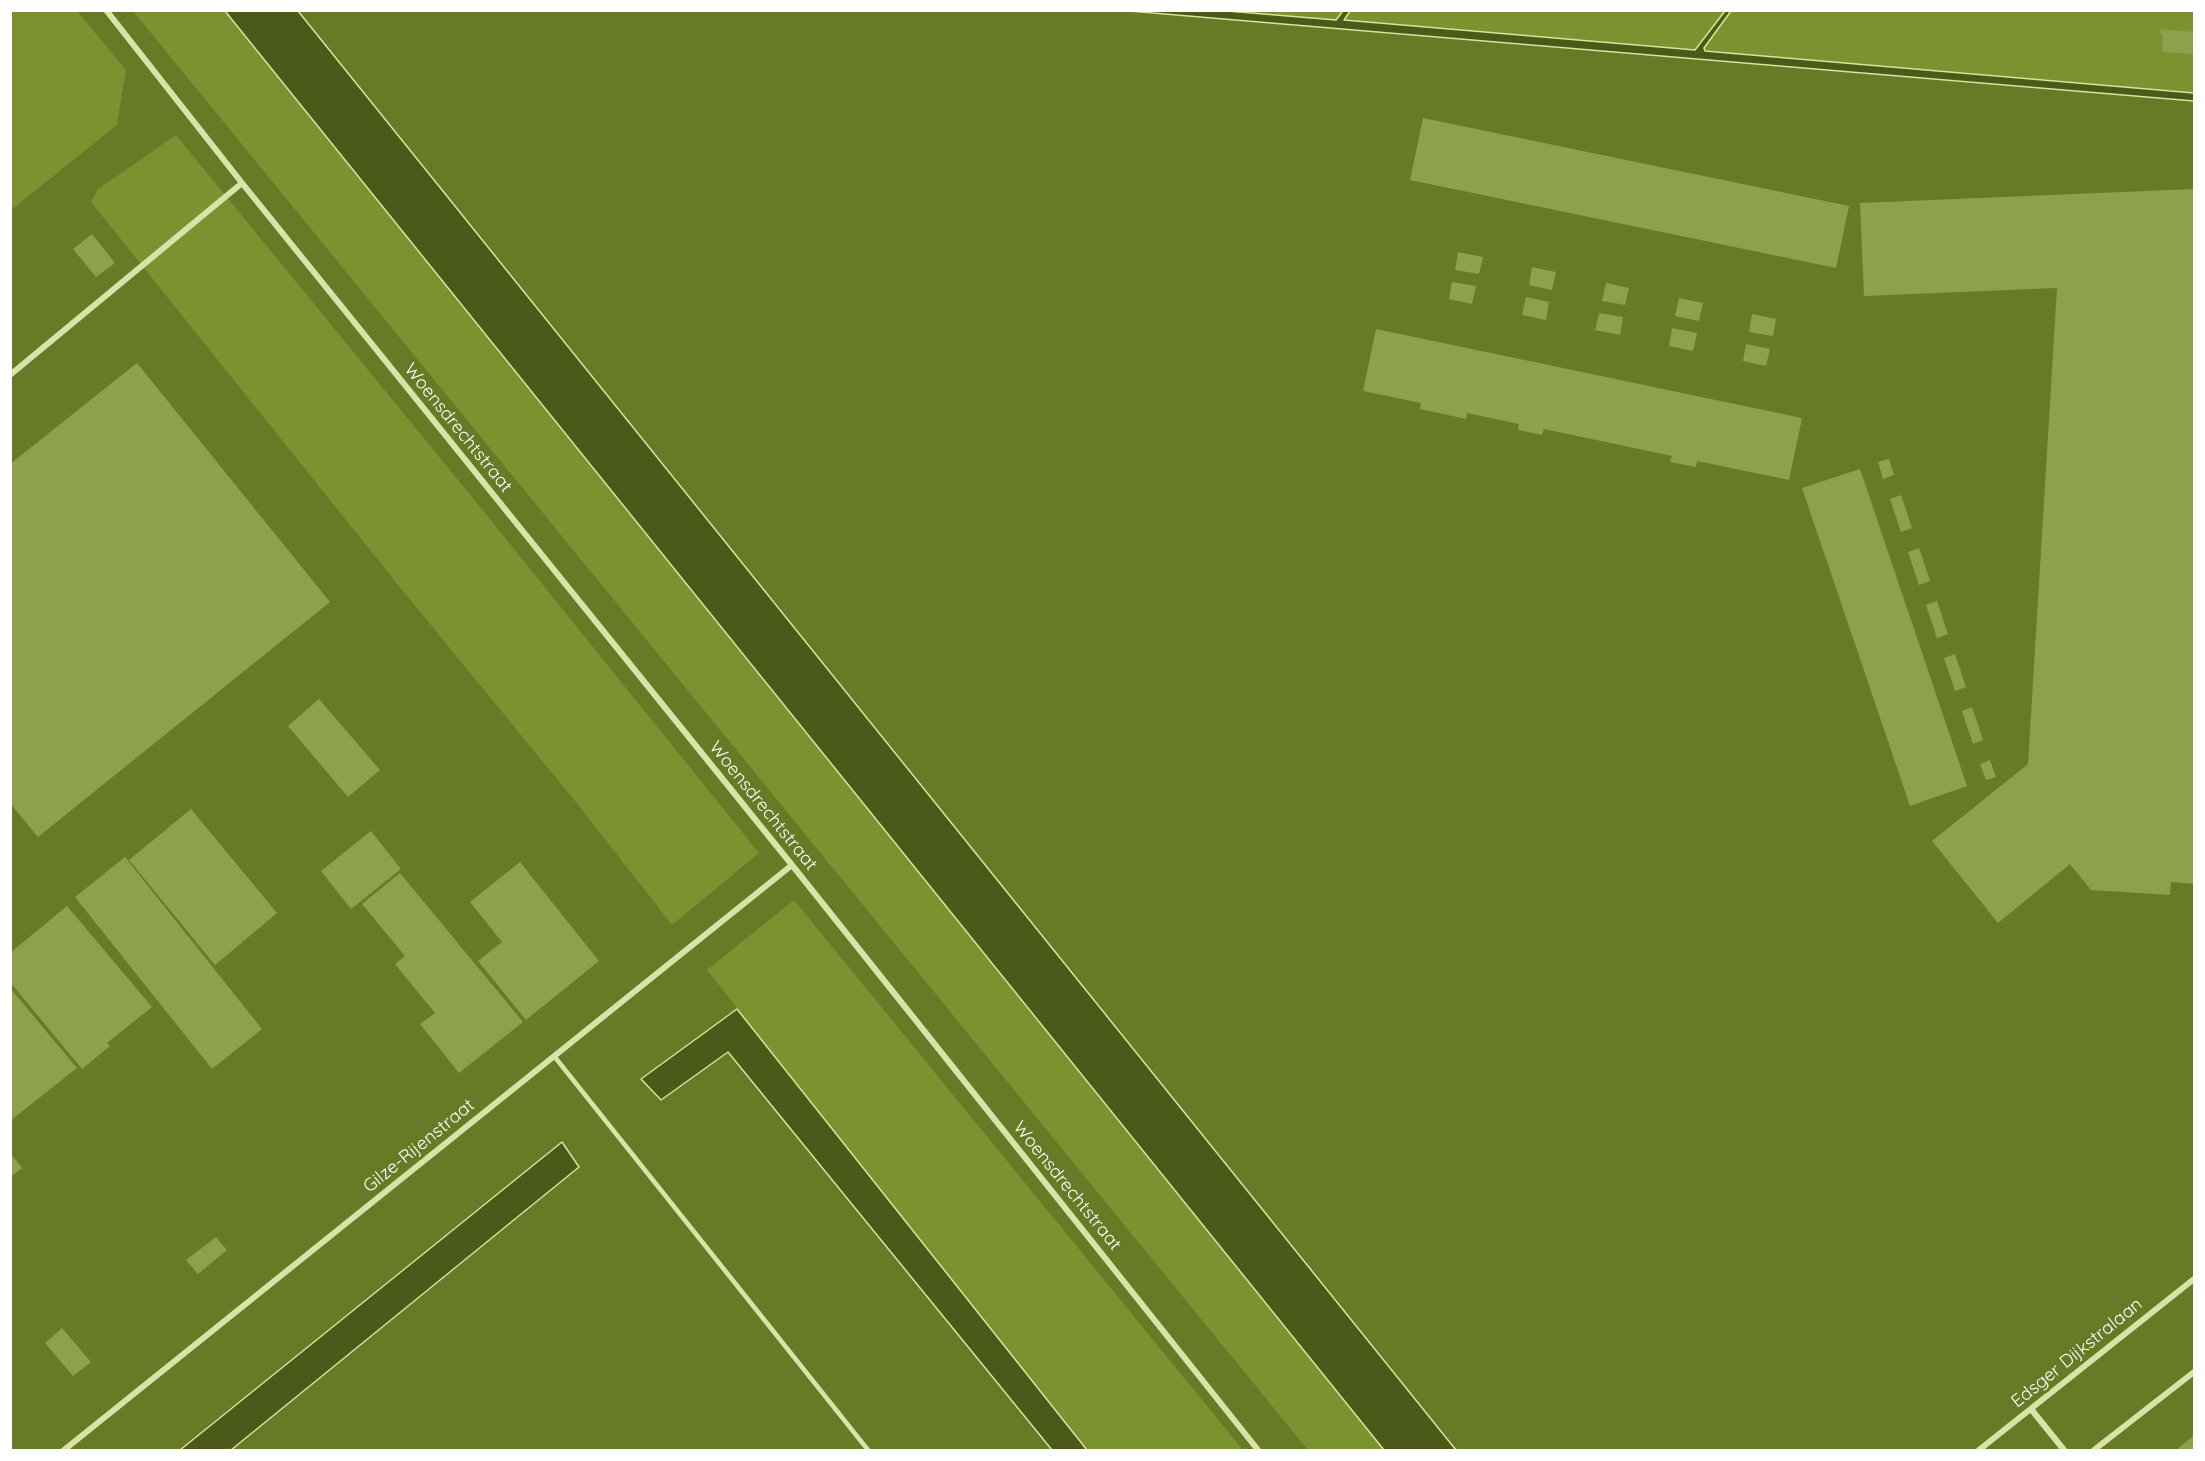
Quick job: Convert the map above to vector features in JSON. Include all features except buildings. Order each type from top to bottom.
[{"type":"street","name":"Woensdrechtstraat","points":[[106,10],[242,183],[792,864],[1258,1450]]},
{"type":"street","points":[[10,375],[242,183]]},
{"type":"street","name":"Gilze-Rijenstraat","points":[[64,1450],[792,864]]},
{"type":"street","name":"Edsger Dijkstralaan","points":[[1979,1450],[2194,1279]]},
{"type":"street","points":[[2094,1450],[2194,1372]]},
{"type":"street","points":[[2031,1409],[2064,1450]]},
{"type":"lane","points":[[554,1056],[868,1450]]},
{"type":"shaded area","points":[[12,11],[77,11],[126,70],[117,125],[11,210],[10,19]]},
{"type":"shaded area","points":[[133,11],[225,11],[1384,1450],[1308,1450]]},
{"type":"shaded area","points":[[225,11],[298,11],[1456,1450],[1384,1450]]},
{"type":"shaded area","points":[[1129,11],[1227,11],[1336,20],[1343,11],[1350,11],[1344,20],[1695,50],[1725,11],[1731,11],[1704,48],[1705,51],[2194,93],[2194,101]]},
{"type":"shaded area","points":[[1227,11],[2194,11],[2194,93]]},
{"type":"shaded area","points":[[176,135],[759,853],[672,925],[579,806],[407,596],[91,202],[98,189]]},
{"type":"shaded area","points":[[794,900],[1243,1450],[1087,1450],[707,970]]},
{"type":"shaded area","points":[[737,1009],[1087,1450],[1052,1450],[728,1052],[661,1100],[641,1079]]},
{"type":"shaded area","points":[[562,1142],[579,1167],[231,1450],[180,1450]]}]
